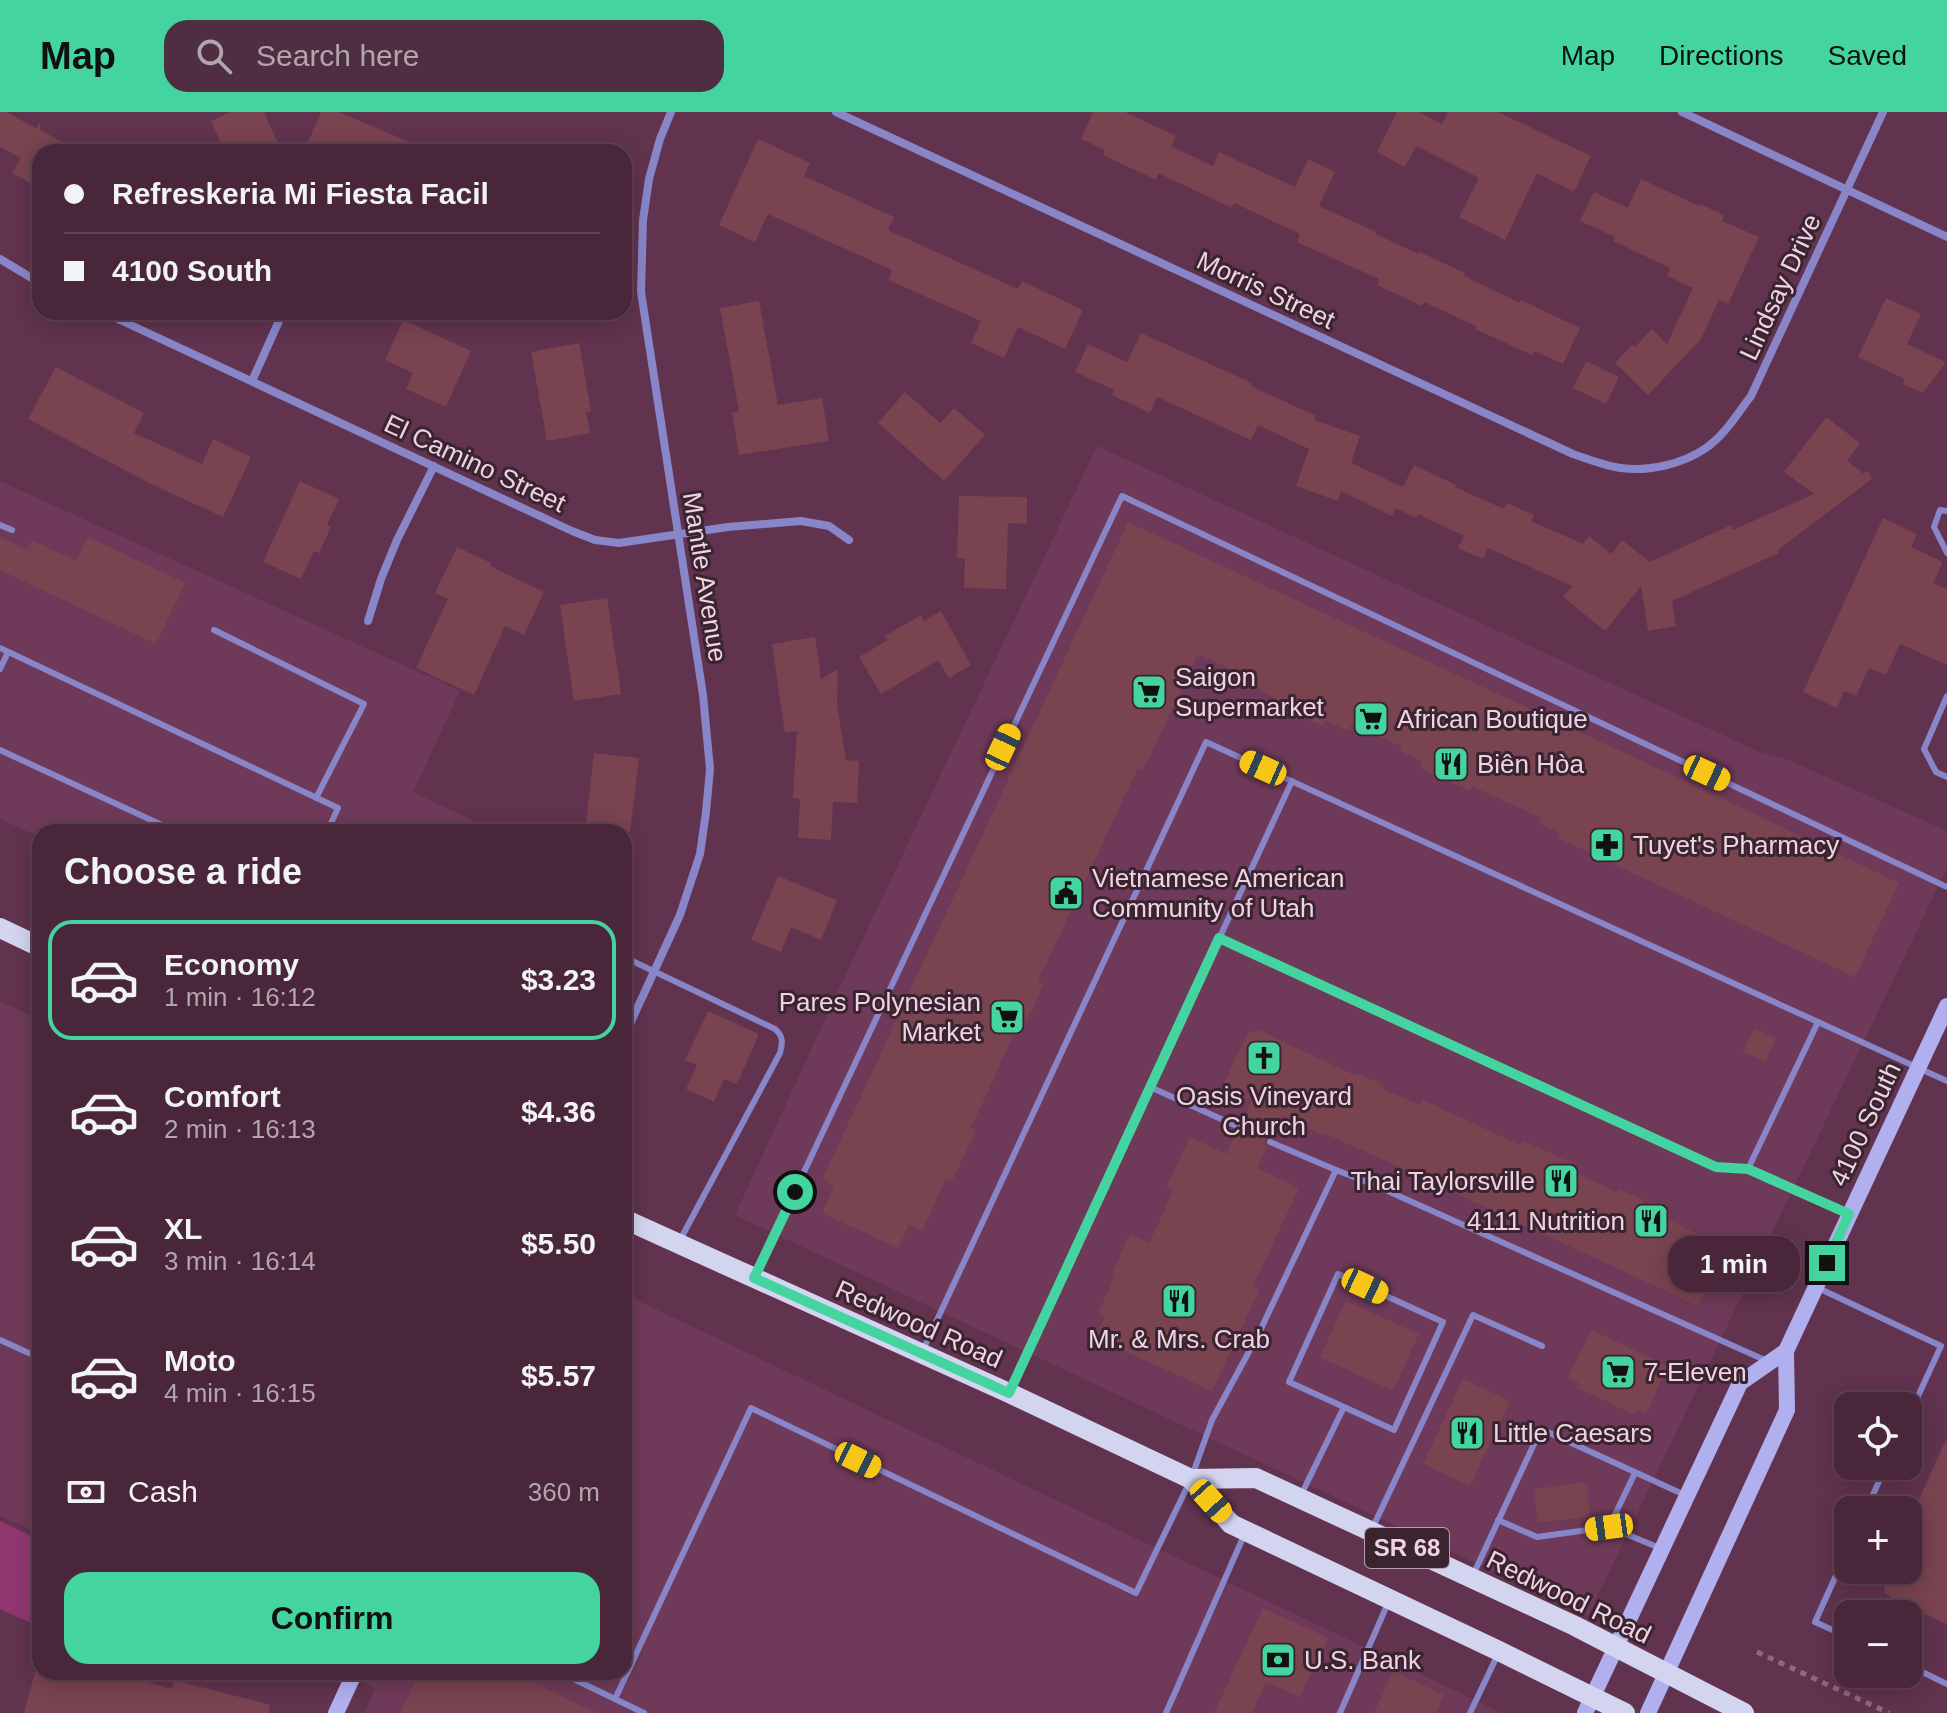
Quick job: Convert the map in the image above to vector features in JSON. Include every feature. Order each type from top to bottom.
[{"type":"main road","points":[[0,928],[32,943]]},
{"type":"main road","name":"4100 South","points":[[1648,1713],[1787,1410],[1786,1351],[1947,1006]]},
{"type":"main road","name":"Redwood Road","points":[[632,1223],[1191,1479],[1231,1524],[1499,1651],[1589,1705],[1625,1713]]},
{"type":"main road","points":[[1589,1705],[1740,1383],[1786,1351]]},
{"type":"main road","name":"Redwood Road","points":[[1191,1479],[1256,1478],[1575,1626],[1744,1713]]},
{"type":"main road","points":[[336,1713],[351,1680]]},
{"type":"street","name":"Mantle Avenue","points":[[632,1020],[680,915],[700,854],[710,769],[703,695],[641,292],[643,220],[649,179],[671,112]]},
{"type":"street","name":"Morris Street","points":[[836,112],[1573,454],[1622,469],[1654,468],[1687,459]]},
{"type":"street","points":[[1682,112],[1947,237]]},
{"type":"street","name":"Lindsay Drive","points":[[1687,459],[1724,432],[1751,396],[1883,112]]},
{"type":"street","points":[[0,259],[32,278]]},
{"type":"street","name":"El Camino Street","points":[[120,320],[595,540],[619,543],[728,527],[801,521],[829,526],[849,540]]},
{"type":"street","points":[[252,381],[279,320]]},
{"type":"street","points":[[368,621],[397,540],[434,466]]},
{"type":"lane","points":[[754,1278],[1122,496],[1947,887]]},
{"type":"lane","points":[[1947,511],[1940,510],[1934,527],[1947,553]]},
{"type":"lane","points":[[0,525],[12,530]]},
{"type":"lane","points":[[214,630],[364,704],[316,798]]},
{"type":"lane","points":[[0,648],[338,808],[331,824]]},
{"type":"lane","points":[[0,669],[8,652]]},
{"type":"lane","points":[[1947,696],[1924,749],[1936,772],[1947,777]]},
{"type":"lane","points":[[921,1353],[1206,742],[1947,1081]]},
{"type":"lane","points":[[0,750],[160,824]]},
{"type":"lane","points":[[1009,1393],[1292,781]]},
{"type":"lane","points":[[1219,938],[1716,1167],[1748,1169],[1849,1214]]},
{"type":"lane","points":[[632,961],[775,1029],[781,1035],[780,1053],[678,1244]]},
{"type":"lane","points":[[1748,1169],[1818,1022]]},
{"type":"lane","points":[[1150,1087],[1239,1127]]},
{"type":"lane","points":[[1270,1142],[1372,1184],[1770,1362]]},
{"type":"lane","points":[[632,1663],[751,1408],[1136,1593],[1191,1479],[1212,1420],[1258,1335],[1336,1170]]},
{"type":"lane","points":[[1338,1274],[1443,1322],[1394,1430],[1344,1407],[1289,1382],[1338,1274]]},
{"type":"lane","points":[[1816,1287],[1944,1345],[1921,1392]]},
{"type":"lane","points":[[1371,1532],[1473,1315],[1542,1346]]},
{"type":"lane","points":[[0,1340],[32,1354]]},
{"type":"lane","points":[[1299,1498],[1344,1407]]},
{"type":"lane","points":[[1471,1578],[1541,1429],[1687,1496]]},
{"type":"lane","points":[[1609,1527],[1635,1473]]},
{"type":"lane","points":[[1498,1520],[1537,1537],[1609,1527],[1662,1549]]},
{"type":"lane","points":[[1166,1713],[1246,1531]]},
{"type":"lane","points":[[1834,1580],[1815,1622],[1834,1631]]},
{"type":"lane","points":[[1340,1713],[1390,1599]]},
{"type":"lane","points":[[1470,1713],[1499,1651]]},
{"type":"lane","points":[[1922,1672],[1947,1684]]},
{"type":"lane","points":[[576,1680],[644,1713]]},
{"type":"lane","points":[[615,1699],[624,1680]]},
{"type":"path","points":[[1757,1652],[1889,1713]]},
{"type":"shaded area","points":[[1097,446],[1762,753],[1786,759],[1947,831],[1947,868],[1588,1616],[735,1215]]},
{"type":"shaded area","points":[[0,481],[460,691],[413,792],[479,824],[32,824],[32,833],[0,819]]},
{"type":"shaded area","points":[[0,1001],[32,1016],[32,1530],[0,1516]]},
{"type":"shaded area","points":[[632,1298],[1502,1713],[364,1713],[375,1688],[358,1680],[632,1680]]},
{"type":"shaded area","points":[[0,1521],[32,1536],[32,1623],[0,1609]]},
{"type":"building","points":[[0,112],[6,112],[36,128],[40,122],[40,130],[66,144],[32,144],[32,184],[12,173],[21,158],[0,147]]},
{"type":"building","points":[[230,112],[264,112],[278,144],[221,144],[211,121]]},
{"type":"building","points":[[321,112],[339,112],[414,144],[307,144]]},
{"type":"building","points":[[1093,112],[1125,112],[1176,136],[1171,146],[1213,166],[1219,152],[1295,187],[1308,159],[1335,172],[1319,206],[1465,273],[1464,276],[1520,303],[1521,300],[1580,328],[1563,364],[1534,351],[1532,355],[1424,302],[1422,306],[1377,285],[1379,279],[1297,242],[1300,234],[1234,203],[1232,208],[1158,173],[1156,180],[1103,155],[1105,150],[1081,139]]},
{"type":"building","points":[[1397,112],[1419,112],[1442,124],[1448,112],[1498,112],[1591,156],[1574,192],[1537,173],[1505,240],[1459,217],[1479,178],[1416,146],[1405,167],[1377,152]]},
{"type":"building","points":[[758,139],[810,163],[804,176],[894,217],[888,230],[1018,289],[1022,281],[1083,310],[1065,349],[1018,327],[1004,358],[971,343],[981,321],[888,280],[892,270],[768,214],[755,242],[719,225]]},
{"type":"building","points":[[1641,179],[1724,215],[1722,221],[1759,237],[1728,304],[1719,300],[1701,339],[1648,395],[1615,363],[1652,329],[1667,344],[1693,288],[1667,276],[1670,268],[1613,241],[1615,237],[1580,221],[1594,192],[1628,208]]},
{"type":"building","points":[[1886,298],[1921,314],[1907,344],[1946,362],[1923,393],[1903,384],[1905,379],[1858,357]]},
{"type":"building","points":[[759,301],[778,405],[822,398],[829,441],[739,455],[732,412],[739,411],[720,308]]},
{"type":"building","points":[[403,320],[471,351],[446,407],[406,389],[413,373],[385,360]]},
{"type":"building","points":[[1141,333],[1252,383],[1251,386],[1316,416],[1314,420],[1360,436],[1351,463],[1403,487],[1414,465],[1504,509],[1507,503],[1534,515],[1531,521],[1583,544],[1589,536],[1611,554],[1622,540],[1650,562],[1731,525],[1733,530],[1814,494],[1784,472],[1826,417],[1860,443],[1847,461],[1861,474],[1868,471],[1872,479],[1778,550],[1779,553],[1672,601],[1676,626],[1648,631],[1641,586],[1605,631],[1563,597],[1572,586],[1488,548],[1483,559],[1458,548],[1464,536],[1418,514],[1416,518],[1396,508],[1392,516],[1341,491],[1338,501],[1296,486],[1309,449],[1258,425],[1251,440],[1157,397],[1150,413],[1112,395],[1114,390],[1075,372],[1088,344],[1127,362]]},
{"type":"building","points":[[579,343],[591,411],[586,412],[590,433],[547,441],[531,352]]},
{"type":"building","points":[[1586,361],[1619,377],[1606,404],[1573,388]]},
{"type":"building","points":[[56,367],[144,413],[134,433],[202,464],[213,439],[251,457],[223,517],[151,484],[28,419]]},
{"type":"building","points":[[905,392],[940,423],[954,408],[985,435],[944,481],[878,423]]},
{"type":"building","points":[[300,481],[339,499],[319,553],[314,551],[301,579],[263,562]]},
{"type":"building","points":[[959,496],[1027,497],[1027,524],[1008,523],[1006,589],[964,588],[965,558],[957,558]]},
{"type":"building","points":[[1883,518],[1917,534],[1911,547],[1943,562],[1933,583],[1947,589],[1947,665],[1900,644],[1886,675],[1869,668],[1856,696],[1844,691],[1837,708],[1803,692]]},
{"type":"building","points":[[1128,522],[1899,883],[1855,977],[1558,838],[1560,833],[1539,823],[1541,818],[1472,786],[1470,791],[1420,768],[1423,762],[1400,751],[1402,747],[1352,724],[1348,731],[1325,720],[1323,726],[1271,702],[1274,697],[1250,685],[1252,679],[1198,654],[1143,771],[1138,768],[1038,981],[1044,984],[1020,1035],[1015,1032],[971,1128],[976,1130],[952,1181],[946,1179],[922,1231],[909,1225],[898,1248],[822,1213],[834,1186],[822,1180]]},
{"type":"building","points":[[0,537],[27,550],[32,540],[76,561],[88,537],[185,583],[156,644],[0,570]]},
{"type":"building","points":[[457,547],[544,592],[524,635],[505,626],[474,695],[416,668],[448,599],[435,593]]},
{"type":"building","points":[[607,598],[621,694],[574,701],[560,605]]},
{"type":"building","points":[[941,611],[971,665],[949,678],[938,660],[881,694],[859,657],[888,640],[885,636],[921,615],[924,621]]},
{"type":"building","points":[[815,637],[821,679],[838,669],[837,705],[846,760],[859,761],[857,803],[833,802],[831,840],[798,838],[800,799],[793,798],[797,731],[785,733],[772,644]]},
{"type":"building","points":[[594,753],[639,758],[631,824],[586,824]]},
{"type":"building","points":[[778,876],[837,900],[821,940],[791,927],[781,952],[751,940]]},
{"type":"building","points":[[708,1011],[759,1034],[737,1084],[724,1079],[714,1102],[686,1089],[697,1065],[685,1060]]},
{"type":"building","points":[[1754,1028],[1776,1039],[1765,1062],[1743,1052]]},
{"type":"building","points":[[1259,1030],[1354,1075],[1382,1084],[1383,1089],[1420,1105],[1423,1100],[1520,1145],[1522,1140],[1572,1163],[1569,1170],[1617,1192],[1619,1189],[1644,1200],[1641,1207],[1726,1247],[1698,1306],[1393,1164],[1282,1116],[1272,1136],[1265,1139],[1267,1147],[1257,1168],[1299,1188],[1253,1286],[1260,1289],[1212,1391],[1120,1349],[1121,1346],[1112,1341],[1114,1337],[1099,1330],[1105,1317],[1098,1314],[1115,1275],[1112,1273],[1130,1234],[1149,1243],[1174,1189],[1167,1186],[1190,1137],[1227,1154],[1236,1132],[1244,1130],[1242,1122],[1251,1101],[1222,1087],[1247,1034]]},
{"type":"building","points":[[1346,1301],[1419,1334],[1393,1391],[1320,1357]]},
{"type":"building","name":"7-Eleven","points":[[1592,1330],[1668,1366],[1646,1414],[1637,1410],[1635,1415],[1576,1387],[1579,1383],[1568,1377]]},
{"type":"building","name":"Little Caesars","points":[[1463,1379],[1510,1401],[1470,1486],[1423,1464]]},
{"type":"building","points":[[1947,1437],[1947,1624],[1922,1613],[1922,1600],[1894,1600],[1884,1592],[1885,1584],[1922,1584],[1921,1496]]},
{"type":"building","points":[[1587,1482],[1590,1517],[1538,1522],[1534,1489]]},
{"type":"building","name":"U.S. Bank","points":[[1263,1608],[1328,1638],[1300,1697],[1266,1682],[1252,1713],[1214,1713]]},
{"type":"building","points":[[1393,1671],[1444,1695],[1436,1713],[1374,1713]]},
{"type":"building","points":[[33,1680],[139,1680],[172,1689],[174,1680],[270,1705],[269,1713],[24,1713]]},
{"type":"building","points":[[416,1680],[527,1680],[597,1713],[400,1713]]},
{"type":"place","name":"Saigon Supermarket","points":[[1149,692]]},
{"type":"place","name":"African Boutique","points":[[1371,719]]},
{"type":"place","name":"Biên Hòa","points":[[1451,764]]},
{"type":"place","name":"Tuyet's Pharmacy","points":[[1607,845]]},
{"type":"place","name":"Vietnamese American Community of Utah","points":[[1066,893]]},
{"type":"place","name":"Pares Polynesian Market","points":[[1007,1017]]},
{"type":"place","name":"Oasis Vineyard Church","points":[[1264,1058]]},
{"type":"place","name":"Thai Taylorsville","points":[[1561,1181]]},
{"type":"place","name":"4111 Nutrition","points":[[1651,1221]]},
{"type":"place","name":"Mr. & Mrs. Crab","points":[[1179,1301]]},
{"type":"place","name":"7-Eleven","points":[[1618,1372]]},
{"type":"place","name":"Little Caesars","points":[[1467,1433]]},
{"type":"place","name":"U.S. Bank","points":[[1278,1660]]},
{"type":"route","points":[[795,1192],[754,1278],[1009,1393],[1219,938],[1716,1167],[1748,1169],[1849,1214],[1827,1263]]}]
